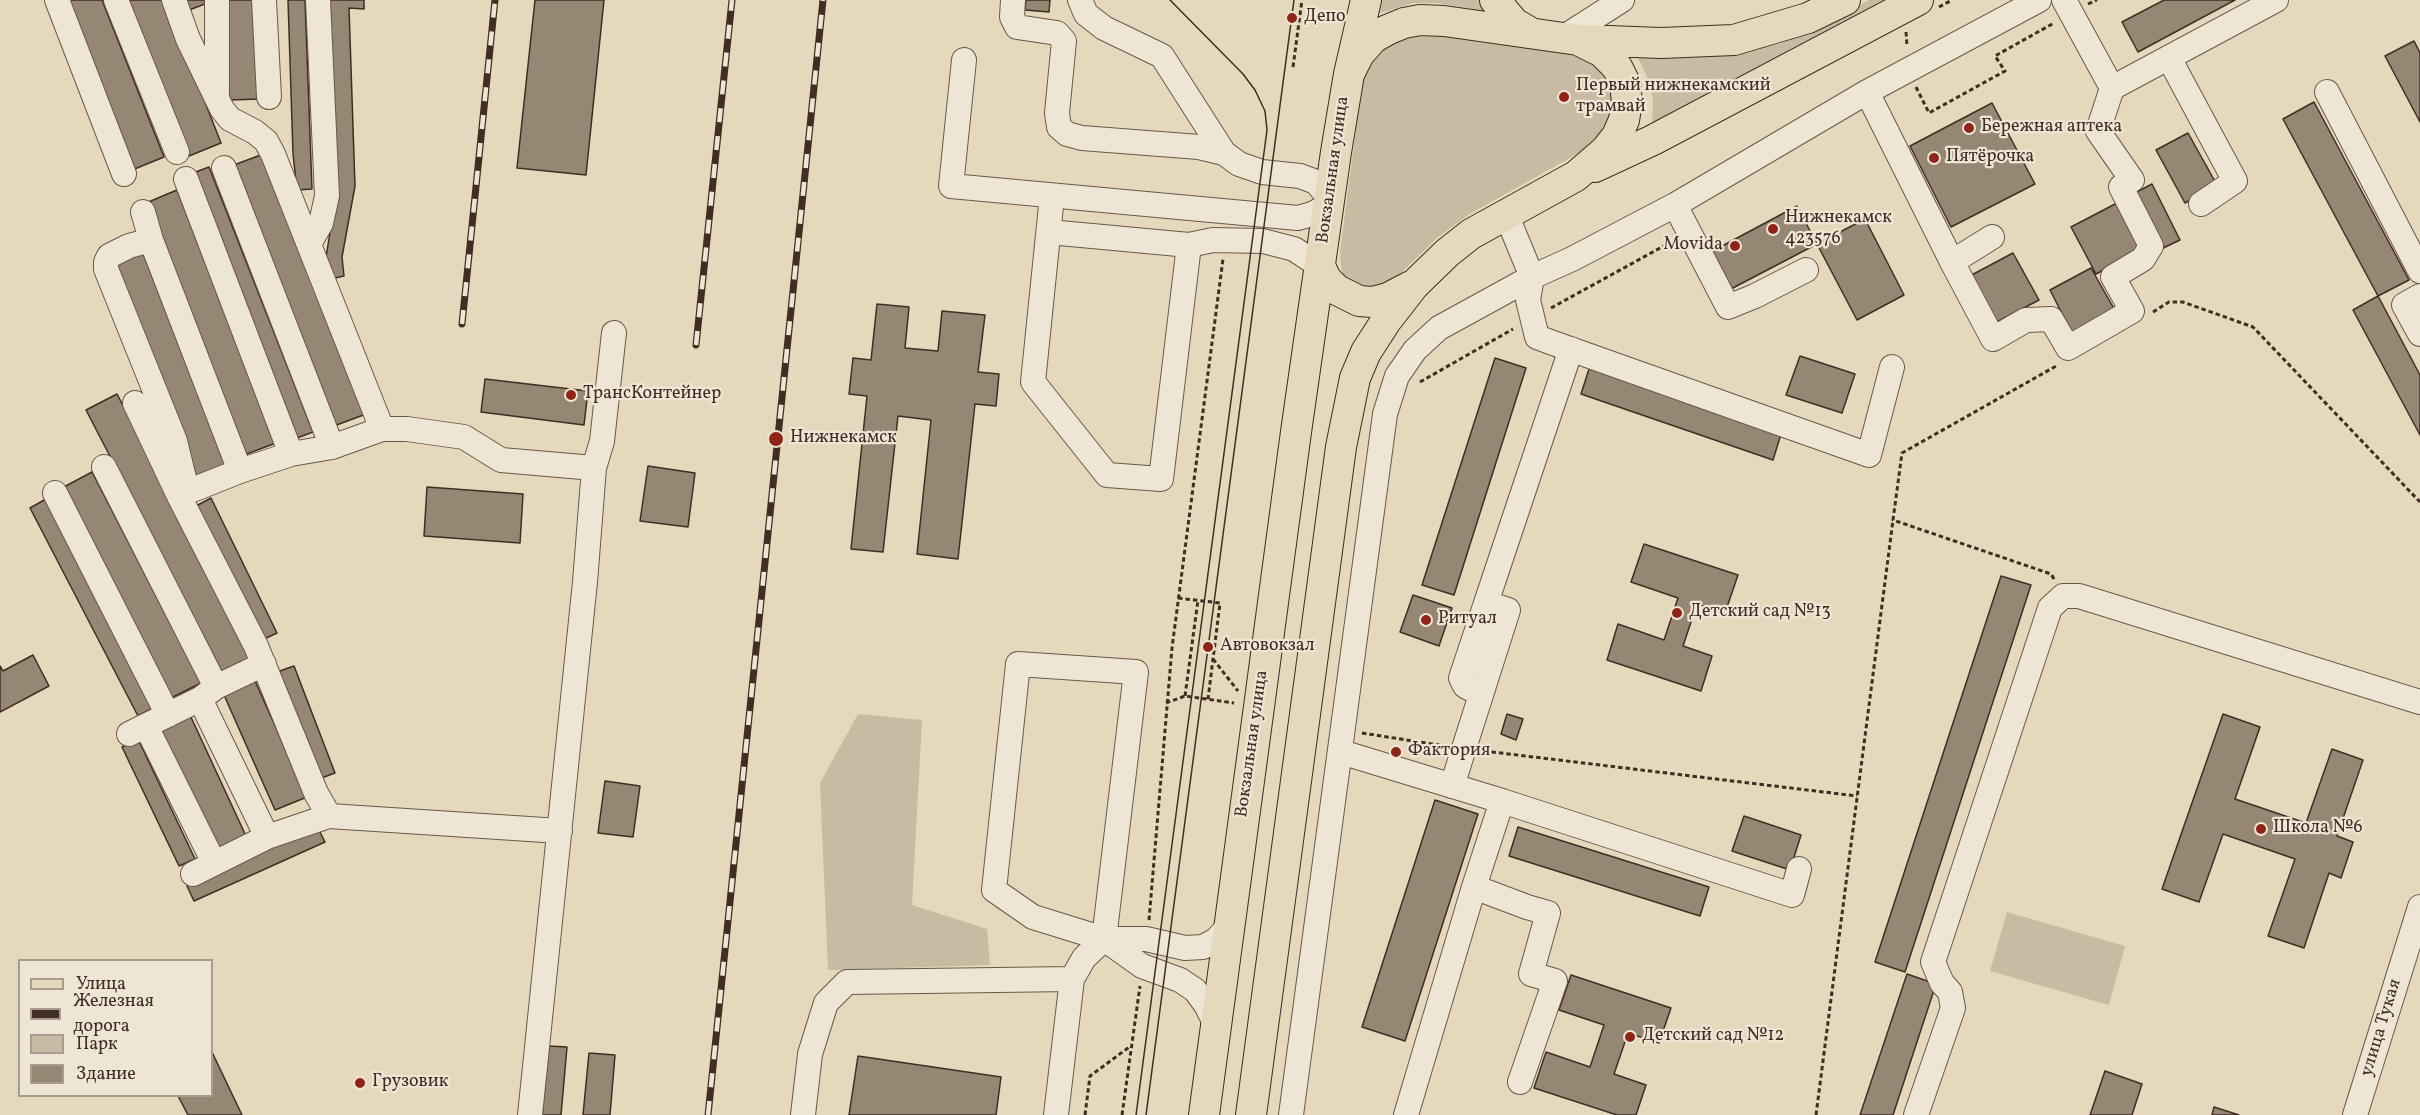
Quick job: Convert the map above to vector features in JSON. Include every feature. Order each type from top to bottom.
[{"type":"main road","name":"Вокзальная улица","points":[[1204,1115],[1336,152],[1348,74],[1366,0]]},
{"type":"main road","points":[[1495,0],[1514,23],[1531,33]]},
{"type":"main road","points":[[1571,38],[1661,44],[1734,40],[1808,18],[1845,0]]},
{"type":"main road","points":[[1576,176],[1664,134],[1918,0]]},
{"type":"main road","name":"Вокзальная улица","points":[[1251,1115],[1347,411],[1355,378],[1366,352],[1414,285],[1447,253],[1471,234],[1576,176],[1606,150],[1617,136],[1624,120],[1627,102],[1625,82],[1617,68],[1602,52],[1571,38],[1444,21],[1420,20],[1404,23],[1373,38],[1359,54],[1348,74]]},
{"type":"main road","name":"Вокзальная улица","points":[[1320,266],[1326,279],[1337,291],[1359,301],[1373,302],[1388,298],[1414,285]]},
{"type":"street","points":[[57,0],[124,174]]},
{"type":"street","points":[[117,0],[177,152]]},
{"type":"street","points":[[174,0],[188,39],[217,99],[230,119],[255,132],[266,141],[382,429]]},
{"type":"street","points":[[217,0],[217,99]]},
{"type":"street","points":[[264,0],[269,97]]},
{"type":"street","points":[[309,244],[321,223],[327,196],[318,0]]},
{"type":"street","points":[[1013,0],[1012,17],[1017,27],[1057,33],[1064,41],[1057,113],[1059,127],[1067,134],[1083,138],[1199,147],[1224,153]]},
{"type":"street","points":[[1080,0],[1086,14],[1104,28],[1162,56],[1224,153],[1239,164],[1262,172],[1300,176],[1317,174],[1336,152]]},
{"type":"street","points":[[1571,38],[1622,0]]},
{"type":"street","points":[[1292,1115],[1385,414],[1397,376],[1414,350],[1438,328],[1532,277],[1572,259],[1675,205],[1867,92],[2039,0]]},
{"type":"street","points":[[2064,0],[2112,88]]},
{"type":"street","points":[[1867,92],[1993,339],[2026,320],[2050,319],[2068,348],[2132,311],[2113,277],[2144,259],[2151,246],[2121,187],[2132,180],[2098,131],[2112,88],[2276,0]]},
{"type":"street","points":[[2169,58],[2235,181],[2201,204]]},
{"type":"street","points":[[964,60],[951,186],[1298,218],[1312,214],[1329,202],[1316,182],[1300,176]]},
{"type":"street","points":[[2327,92],[2420,271]]},
{"type":"street","points":[[224,168],[332,447]]},
{"type":"street","points":[[186,179],[291,454]]},
{"type":"street","points":[[1052,196],[1032,382],[1107,475],[1161,479],[1189,244]]},
{"type":"street","points":[[1675,205],[1728,306],[1755,296],[1806,270]]},
{"type":"street","points":[[144,212],[151,240],[240,471]]},
{"type":"street","points":[[1506,214],[1532,277],[1528,300],[1537,337],[1869,455],[1892,367]]},
{"type":"street","points":[[1049,232],[1189,244],[1226,240],[1263,241],[1283,245],[1307,256],[1320,266]]},
{"type":"street","points":[[1952,262],[1992,237]]},
{"type":"street","points":[[151,240],[129,246],[109,256],[106,269],[175,441],[184,495]]},
{"type":"street","points":[[2420,296],[2404,305],[2420,334]]},
{"type":"street","points":[[530,1115],[560,831],[594,468],[602,441],[614,333]]},
{"type":"street","points":[[1452,786],[1508,610],[1486,603],[1571,349]]},
{"type":"street","points":[[135,403],[184,495],[264,664],[316,793],[329,816]]},
{"type":"street","points":[[184,495],[240,471],[291,454],[332,447],[382,429],[407,429],[464,437],[501,459],[594,468]]},
{"type":"street","points":[[104,467],[208,693],[267,837]]},
{"type":"street","points":[[55,493],[168,715]]},
{"type":"street","points":[[1916,1115],[1953,1008],[1950,992],[1942,983],[1933,962],[2050,608],[2063,596],[2079,596],[2420,702]]},
{"type":"street","points":[[264,664],[137,730],[203,869],[267,837],[329,816],[560,831]]},
{"type":"street","points":[[1056,1115],[1072,979],[1084,958],[1104,939],[1136,672],[1018,664],[994,890],[1033,917],[1104,939],[1146,939],[1185,948],[1203,947],[1216,940],[1229,926]]},
{"type":"street","points":[[1341,752],[1502,801],[1792,895],[1799,869]]},
{"type":"street","points":[[1406,1115],[1502,801]]},
{"type":"street","points":[[1474,887],[1527,908],[1548,913],[1531,974],[1555,981],[1520,1082]]},
{"type":"street","name":"улица Тукая","points":[[2355,1115],[2418,917]]},
{"type":"street","points":[[1104,939],[1142,966],[1180,980],[1195,990],[1206,1005],[1215,1025]]},
{"type":"street","points":[[803,1115],[810,1054],[826,1003],[847,982],[1072,979]]},
{"type":"path","points":[[1293,67],[1302,0]]},
{"type":"path","points":[[1418,384],[1423,379],[1688,232]]},
{"type":"path","points":[[1146,939],[1166,703],[1178,598],[1226,240]]},
{"type":"path","points":[[2149,314],[2169,302],[2183,302],[2253,327],[2420,502]]},
{"type":"path","points":[[1815,1115],[1902,453],[2067,360]]},
{"type":"path","points":[[1893,520],[2051,574],[2063,596]]},
{"type":"path","points":[[1178,598],[1220,603],[1208,699]]},
{"type":"path","points":[[1185,696],[1198,600]]},
{"type":"path","points":[[1166,703],[1185,696],[1234,703],[1238,692],[1213,659]]},
{"type":"path","points":[[1345,723],[1358,732],[1410,742],[1857,796]]},
{"type":"path","points":[[1122,1115],[1142,966]]},
{"type":"path","points":[[1085,1115],[1090,1076],[1132,1045]]},
{"type":"green space","points":[[1382,0],[1482,0],[1490,12],[1437,3],[1413,3],[1377,14]]},
{"type":"green space","points":[[1869,0],[1885,0],[1652,127],[1653,101],[1650,83],[1636,54],[1695,57],[1737,53],[1779,44],[1813,30]]},
{"type":"green space","points":[[1420,34],[1445,35],[1564,53],[1581,58],[1595,66],[1604,76],[1613,101],[1611,116],[1606,129],[1586,149],[1468,215],[1437,238],[1395,279],[1383,286],[1361,288],[1345,279],[1341,268],[1340,252],[1362,83],[1367,68],[1387,46],[1401,37]]},
{"type":"green space","points":[[858,714],[922,720],[912,905],[987,929],[990,965],[828,970],[820,783]]},
{"type":"green space","points":[[2007,912],[2125,946],[2109,1005],[1990,971]]},
{"type":"building","points":[[66,0],[102,0],[164,157],[132,170]]},
{"type":"building","points":[[127,0],[165,0],[221,143],[189,156]]},
{"type":"building","points":[[186,0],[204,0],[205,4],[189,10]]},
{"type":"building","points":[[224,0],[257,0],[262,99],[228,100]]},
{"type":"building","points":[[288,0],[305,0],[312,189],[297,190],[293,154]]},
{"type":"building","points":[[330,0],[364,0],[364,9],[349,8],[355,186],[342,257],[344,276],[330,279],[326,257],[337,190]]},
{"type":"building","points":[[535,0],[604,0],[586,175],[517,168]]},
{"type":"building","points":[[1026,0],[1050,0],[1049,12],[1025,10]]},
{"type":"building","points":[[2164,0],[2235,0],[2138,52],[2122,22]]},
{"type":"building","points":[[2414,41],[2420,53],[2420,122],[2385,56]]},
{"type":"building","points":[[2314,102],[2409,280],[2378,296],[2283,119]]},
{"type":"building","points":[[1992,103],[2035,184],[1951,227],[1910,146]]},
{"type":"building","points":[[2188,133],[2217,185],[2185,203],[2156,150]]},
{"type":"building","points":[[266,153],[366,414],[334,426],[234,165]]},
{"type":"building","points":[[209,167],[313,432],[297,438],[193,173]]},
{"type":"building","points":[[2152,184],[2180,240],[2159,250],[2131,195]]},
{"type":"building","points":[[177,190],[276,443],[244,455],[146,203]]},
{"type":"building","points":[[2117,203],[2141,250],[2096,274],[2071,227]]},
{"type":"building","points":[[1797,206],[1817,244],[1729,290],[1709,253]]},
{"type":"building","points":[[1865,219],[1904,295],[1857,320],[1817,244]]},
{"type":"building","points":[[143,253],[226,466],[195,478],[112,265]]},
{"type":"building","points":[[2013,253],[2039,300],[1991,325],[1966,278]]},
{"type":"building","points":[[2091,268],[2117,314],[2074,337],[2050,290]]},
{"type":"building","points":[[2378,296],[2420,375],[2420,435],[2353,310]]},
{"type":"building","points":[[877,304],[909,307],[905,348],[938,351],[942,311],[985,315],[978,372],[999,374],[996,406],[975,404],[958,559],[917,554],[931,420],[898,416],[883,552],[851,549],[867,396],[849,394],[853,358],[871,360]]},
{"type":"building","points":[[1800,356],[1855,374],[1842,413],[1786,395]]},
{"type":"building","points":[[1495,358],[1526,368],[1454,595],[1422,585]]},
{"type":"building","points":[[1590,366],[1782,431],[1773,460],[1581,394]]},
{"type":"building","points":[[485,379],[588,391],[584,425],[481,412]]},
{"type":"building","points":[[117,394],[253,656],[222,672],[86,410]]},
{"type":"building","points":[[648,466],[695,473],[688,527],[640,521]]},
{"type":"building","points":[[92,472],[201,683],[171,698],[62,488]]},
{"type":"building","points":[[427,487],[523,494],[520,543],[424,536]]},
{"type":"building","points":[[211,498],[277,633],[262,640],[196,506]]},
{"type":"building","points":[[46,499],[155,707],[138,716],[30,508]]},
{"type":"building","points":[[1644,544],[1738,575],[1725,613],[1697,604],[1683,646],[1712,656],[1701,691],[1607,660],[1618,624],[1664,640],[1678,598],[1631,582]]},
{"type":"building","points":[[2001,576],[2031,585],[1905,972],[1875,962]]},
{"type":"building","name":"Ритуал","points":[[1413,595],[1452,608],[1439,646],[1400,632]]},
{"type":"building","points":[[33,655],[49,686],[0,712],[0,666],[3,671]]},
{"type":"building","points":[[294,666],[335,773],[319,779],[277,672]]},
{"type":"building","points":[[255,681],[307,797],[275,810],[224,695]]},
{"type":"building","points":[[1507,714],[1523,719],[1516,740],[1501,734]]},
{"type":"building","name":"Школа №6","points":[[2223,714],[2260,727],[2235,799],[2306,823],[2332,749],[2363,760],[2337,836],[2353,842],[2341,878],[2329,873],[2304,948],[2268,936],[2295,859],[2223,834],[2199,902],[2162,889]]},
{"type":"building","points":[[190,715],[246,836],[215,851],[159,730]]},
{"type":"building","points":[[138,739],[195,859],[179,866],[122,747]]},
{"type":"building","points":[[605,781],[640,786],[633,837],[598,833]]},
{"type":"building","points":[[1435,800],[1478,814],[1405,1041],[1362,1027]]},
{"type":"building","points":[[1744,816],[1801,835],[1790,870],[1732,851]]},
{"type":"building","points":[[317,826],[325,842],[194,901],[187,886]]},
{"type":"building","points":[[1518,827],[1709,887],[1700,916],[1509,856]]},
{"type":"building","points":[[1907,974],[1936,984],[1893,1115],[1860,1115]]},
{"type":"building","points":[[1571,975],[1671,1008],[1659,1043],[1628,1033],[1614,1074],[1646,1085],[1636,1115],[1617,1115],[1534,1088],[1546,1052],[1590,1067],[1604,1025],[1559,1010]]},
{"type":"building","points":[[549,1046],[567,1047],[561,1115],[542,1115]]},
{"type":"building","points":[[589,1053],[615,1055],[610,1115],[583,1115]]},
{"type":"building","points":[[213,1054],[242,1115],[188,1115],[179,1097],[213,1097]]},
{"type":"building","points":[[858,1056],[1001,1077],[996,1115],[849,1115]]},
{"type":"building","points":[[2105,1071],[2142,1084],[2132,1115],[2090,1115]]},
{"type":"building","points":[[2214,1107],[2239,1115],[2212,1115]]},
{"type":"tram line","points":[[1136,1115],[1267,130],[1265,111],[1255,90],[1243,74],[1170,0]]},
{"type":"tram line","points":[[1146,1115],[1294,0]]},
{"type":"railway","points":[[462,324],[495,0]]},
{"type":"railway","points":[[696,345],[732,0]]},
{"type":"railway","points":[[708,1115],[823,0]]},
{"type":"place","name":"Депо","points":[[1292,18]]},
{"type":"place","name":"Первый нижнекамский трамвай","points":[[1564,97]]},
{"type":"place","name":"Бережная аптека","points":[[1969,128]]},
{"type":"place","name":"Пятёрочка","points":[[1934,158]]},
{"type":"place","name":"Нижнекамск 423576","points":[[1773,229]]},
{"type":"place","name":"Movida","points":[[1735,246]]},
{"type":"place","name":"ТрансКонтейнер","points":[[571,395]]},
{"type":"place","name":"Нижнекамск","points":[[776,439]]},
{"type":"place","name":"Детский сад №13","points":[[1677,613]]},
{"type":"place","name":"Ритуал","points":[[1426,620]]},
{"type":"place","name":"Автовокзал","points":[[1208,647]]},
{"type":"place","name":"Фактория","points":[[1396,752]]},
{"type":"place","name":"Школа №6","points":[[2261,829]]},
{"type":"place","name":"Детский сад №12","points":[[1630,1037]]},
{"type":"place","name":"Грузовик","points":[[360,1083]]}]
